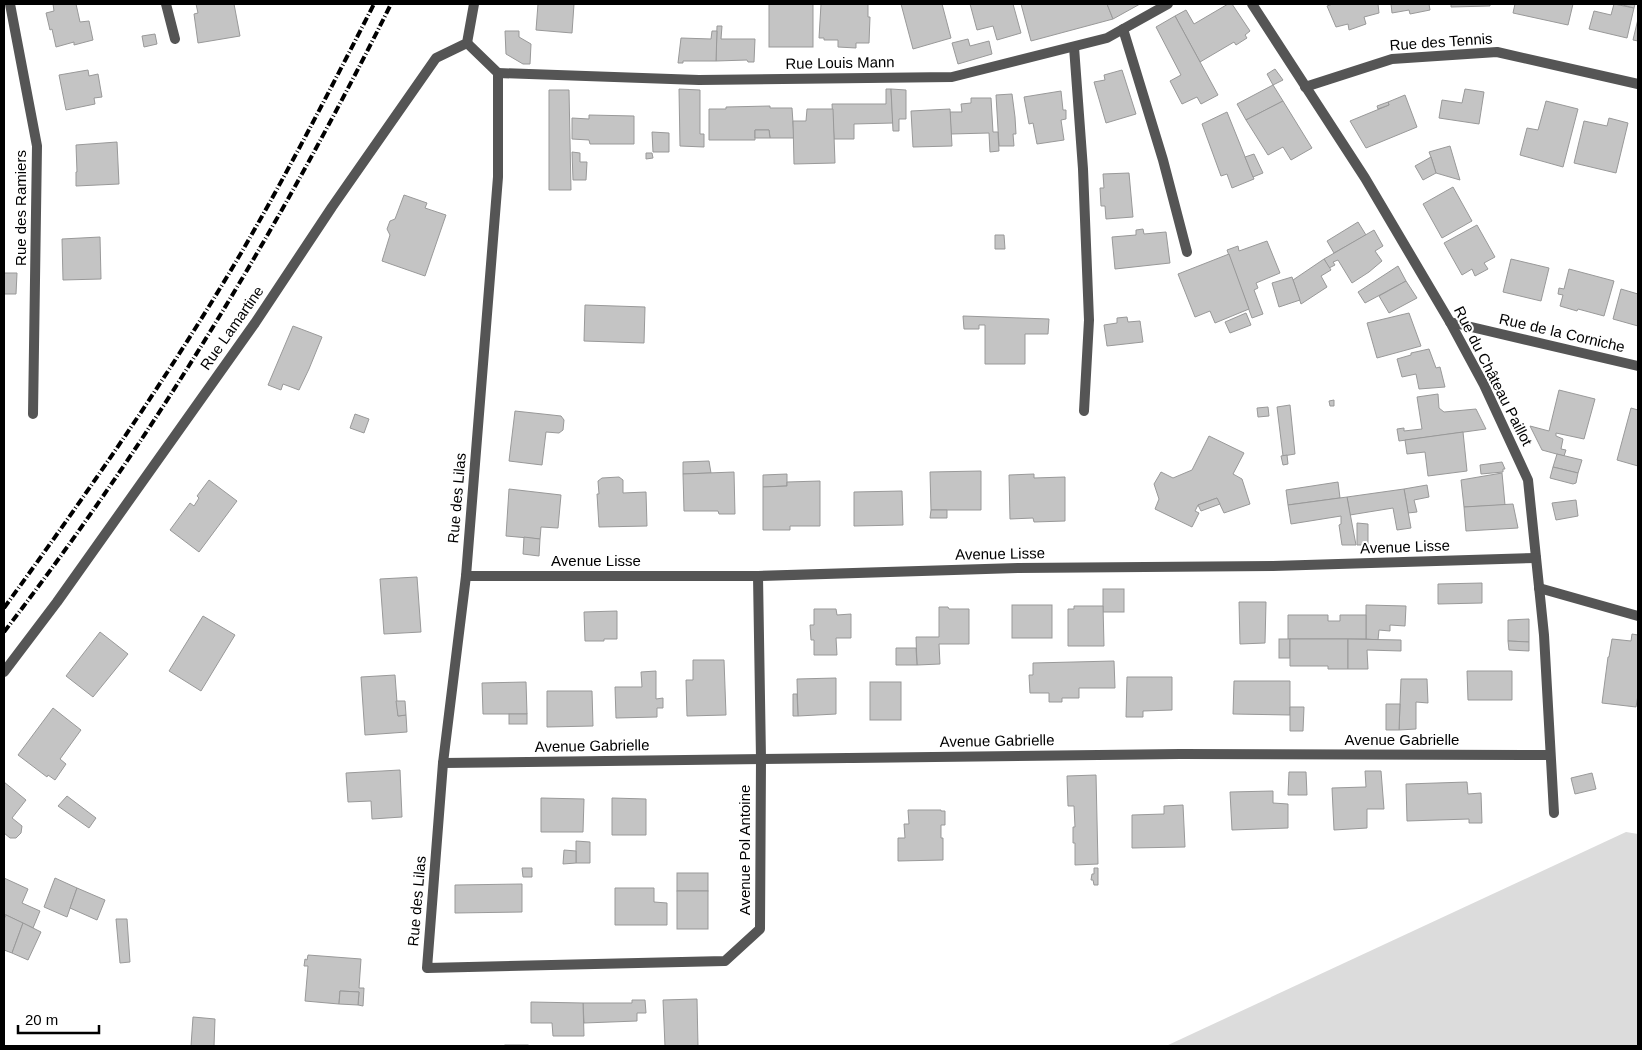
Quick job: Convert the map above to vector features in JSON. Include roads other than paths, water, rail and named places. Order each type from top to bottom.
[{"type":"street","name":"Rue des Ramiers","points":[[10,4],[37,146],[33,414]]},
{"type":"street","points":[[166,4],[175,39]]},
{"type":"street","points":[[474,4],[467,43],[498,73]]},
{"type":"street","name":"Rue Louis Mann","points":[[498,73],[699,80],[952,77],[1107,38],[1168,4]]},
{"type":"street","name":"Rue du Château Paillot","points":[[1252,4],[1364,178],[1450,322],[1484,385],[1528,480],[1544,635],[1554,813]]},
{"type":"street","points":[[1123,29],[1163,160],[1187,252]]},
{"type":"street","name":"Rue Lamartine","points":[[4,672],[57,602],[255,323],[332,207],[436,58],[467,43]]},
{"type":"street","points":[[1074,47],[1083,169],[1089,320],[1084,411]]},
{"type":"street","name":"Rue des Tennis","points":[[1306,87],[1392,58],[1498,52],[1638,84]]},
{"type":"street","name":"Rue des Lilas","points":[[427,968],[444,763],[466,576],[498,177],[498,73]]},
{"type":"street","name":"Rue de la Corniche","points":[[1450,322],[1638,366]]},
{"type":"street","name":"Avenue Lisse","points":[[466,576],[758,576],[1018,568],[1273,566],[1536,558]]},
{"type":"street","name":"Avenue Pol Antoine","points":[[427,968],[725,961],[760,929],[761,759],[758,576]]},
{"type":"street","points":[[1539,588],[1638,616]]},
{"type":"street","name":"Avenue Gabrielle","points":[[444,763],[1180,754],[1550,755]]},
{"type":"railway","points":[[4,608],[125,437],[210,305],[273,197],[374,4]]},
{"type":"railway","points":[[4,632],[112,483],[212,328],[305,168],[391,4]]}]
